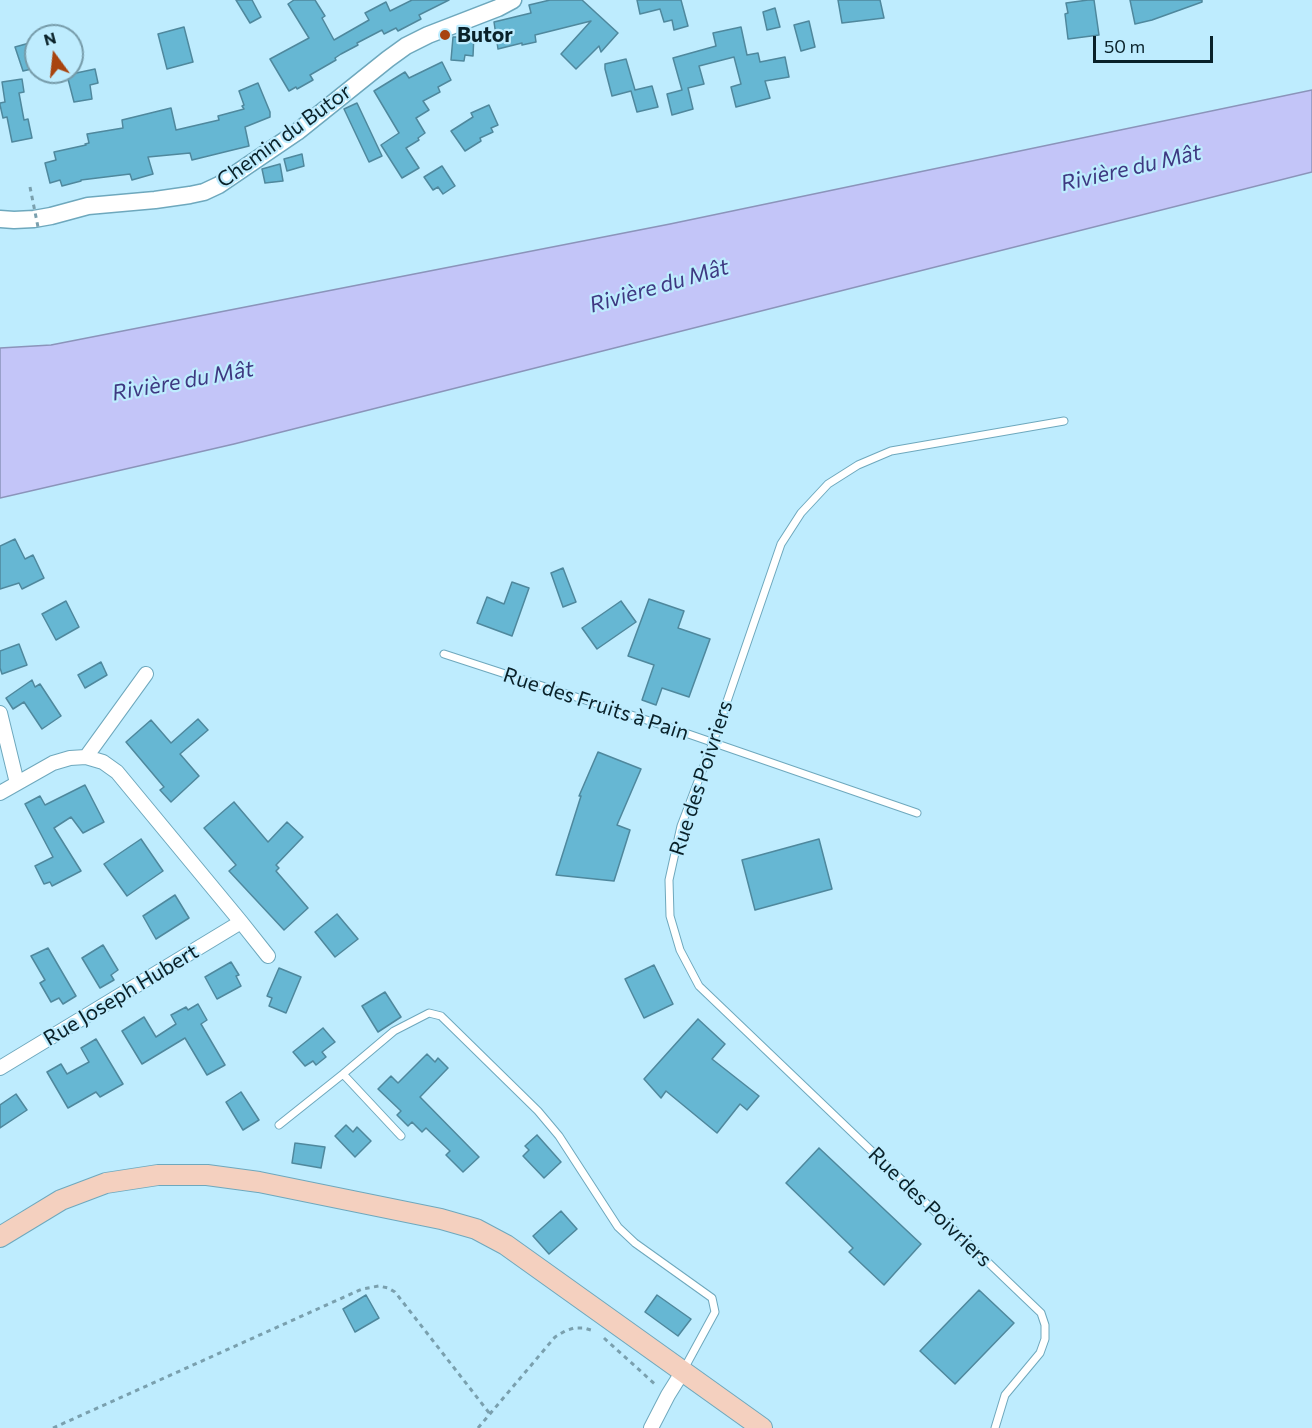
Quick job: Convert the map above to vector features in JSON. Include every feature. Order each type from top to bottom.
[{"type":"main road","points":[[0,1237],[61,1200],[106,1183],[158,1175],[207,1175],[259,1182],[441,1219],[476,1229],[507,1245],[762,1428]]},
{"type":"street","name":"Chemin du Butor","points":[[0,219],[34,219],[88,206],[155,200],[204,192],[219,185],[297,132],[406,46],[513,0]]},
{"type":"street","points":[[86,757],[146,674]]},
{"type":"street","points":[[0,713],[17,783]]},
{"type":"street","points":[[0,793],[53,763],[70,758],[86,757],[103,762],[117,772],[267,956]]},
{"type":"street","name":"Rue Joseph Hubert","points":[[0,1068],[241,922]]},
{"type":"street","points":[[651,1428],[683,1371]]},
{"type":"lane","name":"Rue des Poivriers","points":[[995,1428],[1005,1395],[1040,1353],[1045,1339],[1045,1325],[1041,1313],[699,986],[680,950],[670,916],[669,880],[681,826],[713,742],[781,544],[801,513],[828,484],[858,465],[891,451],[1064,422]]},
{"type":"lane","name":"Rue des Fruits à Pain","points":[[444,654],[713,742],[917,813]]},
{"type":"lane","points":[[279,1125],[394,1031],[429,1013],[441,1016],[538,1111],[559,1136],[618,1227],[635,1243],[712,1298],[715,1312],[683,1371]]},
{"type":"lane","points":[[343,1074],[401,1136]]},
{"type":"path","points":[[30,187],[38,227]]},
{"type":"path","points":[[53,1428],[362,1289],[379,1286],[395,1292],[490,1414]]},
{"type":"path","points":[[478,1428],[555,1337],[574,1328],[596,1331]]},
{"type":"path","points":[[604,1338],[668,1395]]},
{"type":"water","name":"Rivière du Mât","points":[[1312,90],[1312,172],[234,444],[0,498],[0,348],[51,345],[670,224]]},
{"type":"building","points":[[236,0],[252,0],[261,17],[250,23]]},
{"type":"building","points":[[294,0],[315,0],[325,16],[322,18],[334,40],[369,20],[365,13],[386,2],[390,11],[412,0],[449,0],[419,15],[421,19],[398,31],[396,28],[384,34],[382,30],[357,43],[358,45],[335,58],[336,60],[310,75],[313,80],[289,91],[270,59],[309,38],[288,4]]},
{"type":"building","points":[[550,0],[582,0],[618,33],[601,52],[599,46],[576,69],[561,54],[591,21],[535,35],[536,42],[498,49],[494,22],[531,13],[529,5]]},
{"type":"building","points":[[637,0],[681,0],[688,26],[674,30],[672,20],[664,22],[660,9],[640,14]]},
{"type":"building","points":[[838,0],[880,0],[884,18],[842,23]]},
{"type":"building","points":[[1094,0],[1099,35],[1068,39],[1066,3]]},
{"type":"building","points":[[1130,0],[1202,0],[1202,2],[1135,24]]},
{"type":"building","points":[[775,8],[780,27],[767,30],[763,12]]},
{"type":"building","points":[[809,21],[815,47],[801,51],[794,25]]},
{"type":"building","points":[[184,27],[193,62],[167,69],[158,34]]},
{"type":"building","points":[[741,27],[747,55],[758,53],[760,62],[785,57],[789,77],[765,81],[770,98],[736,107],[731,87],[741,84],[734,57],[699,66],[704,84],[688,88],[693,109],[672,115],[667,94],[682,90],[673,58],[716,46],[713,33]]},
{"type":"building","points":[[462,33],[474,34],[473,56],[465,55],[464,61],[451,60],[453,37],[459,37]]},
{"type":"building","points":[[24,44],[24,71],[23,71],[15,47]]},
{"type":"building","points":[[626,59],[635,90],[652,86],[658,107],[637,112],[631,91],[612,96],[605,64]]},
{"type":"building","points":[[442,62],[451,80],[438,87],[440,92],[423,101],[429,110],[416,118],[425,133],[406,148],[419,168],[402,178],[381,145],[399,133],[374,91],[405,72],[409,78]]},
{"type":"building","points":[[95,69],[98,83],[90,85],[92,99],[74,102],[69,84],[84,84],[84,71]]},
{"type":"building","points":[[22,79],[24,92],[19,93],[24,120],[28,119],[32,138],[12,142],[7,117],[3,118],[0,105],[5,102],[2,82]]},
{"type":"building","points":[[258,83],[270,117],[245,127],[249,146],[192,160],[190,153],[148,157],[153,174],[132,180],[130,174],[81,180],[62,186],[60,180],[50,183],[45,163],[56,160],[54,152],[89,143],[87,134],[123,128],[122,120],[171,108],[176,130],[219,120],[218,116],[244,109],[239,91]]},
{"type":"building","points":[[357,103],[382,156],[369,162],[344,109]]},
{"type":"building","points":[[489,105],[498,125],[491,128],[493,132],[480,138],[481,141],[465,151],[451,131],[473,117],[471,113]]},
{"type":"building","points":[[302,154],[304,166],[287,171],[284,159]]},
{"type":"building","points":[[280,164],[283,181],[265,183],[262,169]]},
{"type":"building","points":[[442,166],[455,186],[443,194],[438,187],[433,190],[424,177]]},
{"type":"building","points":[[15,539],[25,559],[33,555],[44,578],[22,589],[19,583],[0,589],[0,546]]},
{"type":"building","points":[[563,568],[576,602],[563,607],[551,573]]},
{"type":"building","points":[[512,582],[529,588],[512,636],[477,623],[487,597],[504,604]]},
{"type":"building","points":[[649,599],[684,611],[678,628],[710,639],[689,697],[662,688],[656,705],[642,700],[654,665],[628,656]]},
{"type":"building","points":[[66,601],[79,627],[56,640],[42,614]]},
{"type":"building","points":[[621,601],[636,622],[597,649],[582,628]]},
{"type":"building","points":[[19,644],[27,665],[2,674],[0,651]]},
{"type":"building","points":[[101,662],[107,675],[85,688],[78,675]]},
{"type":"building","points":[[32,680],[35,687],[40,684],[61,716],[42,729],[24,702],[13,709],[6,698]]},
{"type":"building","points":[[198,719],[208,730],[180,754],[199,776],[171,802],[160,790],[164,787],[126,742],[151,720],[171,743]]},
{"type":"building","points":[[598,752],[641,769],[617,825],[630,830],[614,881],[556,875],[581,796],[579,796]]},
{"type":"building","points":[[85,785],[104,822],[83,833],[71,817],[54,828],[81,871],[52,886],[50,882],[44,884],[35,866],[53,857],[25,804],[40,796],[45,805]]},
{"type":"building","points":[[234,802],[268,842],[287,822],[303,837],[276,865],[279,868],[276,871],[308,908],[284,930],[229,871],[236,865],[204,828]]},
{"type":"building","points":[[141,839],[163,871],[127,896],[104,864]]},
{"type":"building","points":[[819,839],[832,889],[755,910],[742,860]]},
{"type":"building","points":[[175,895],[189,918],[156,939],[143,916]]},
{"type":"building","points":[[337,914],[358,939],[335,957],[315,932]]},
{"type":"building","points":[[103,945],[118,970],[111,975],[114,980],[100,988],[82,958]]},
{"type":"building","points":[[48,948],[76,996],[63,1004],[59,998],[51,1002],[40,983],[45,980],[31,956]]},
{"type":"building","points":[[231,962],[239,975],[236,976],[241,986],[217,999],[205,977]]},
{"type":"building","points":[[654,965],[673,1004],[644,1018],[625,979]]},
{"type":"building","points":[[279,968],[301,977],[286,1013],[269,1006],[272,998],[267,996]]},
{"type":"building","points":[[385,992],[401,1017],[378,1032],[362,1006]]},
{"type":"building","points":[[198,1004],[207,1020],[201,1024],[225,1065],[207,1075],[185,1038],[142,1064],[122,1031],[144,1017],[156,1037],[176,1024],[171,1015]]},
{"type":"building","points":[[698,1019],[725,1044],[712,1059],[759,1096],[747,1110],[740,1104],[717,1133],[666,1091],[661,1098],[644,1079]]},
{"type":"building","points":[[323,1028],[335,1042],[322,1052],[326,1057],[316,1065],[313,1061],[305,1066],[293,1052]]},
{"type":"building","points":[[96,1039],[123,1084],[100,1097],[96,1092],[68,1108],[47,1072],[61,1064],[67,1074],[89,1062],[81,1048]]},
{"type":"building","points":[[427,1054],[435,1062],[438,1058],[448,1068],[420,1097],[479,1157],[463,1172],[446,1155],[450,1151],[426,1128],[422,1132],[412,1122],[408,1126],[397,1115],[401,1111],[378,1089],[391,1076],[398,1083]]},
{"type":"building","points":[[241,1092],[259,1120],[243,1130],[226,1102]]},
{"type":"building","points":[[16,1094],[27,1110],[0,1128],[0,1105]]},
{"type":"building","points":[[346,1125],[353,1132],[357,1127],[371,1141],[355,1157],[335,1136]]},
{"type":"building","points":[[537,1135],[561,1162],[544,1178],[523,1156],[529,1150],[525,1146]]},
{"type":"building","points":[[295,1143],[325,1147],[321,1168],[292,1163]]},
{"type":"building","points":[[819,1148],[921,1244],[884,1285],[849,1252],[853,1248],[786,1183]]},
{"type":"building","points":[[561,1211],[577,1229],[549,1254],[533,1236]]},
{"type":"building","points":[[979,1290],[1014,1323],[955,1384],[920,1351]]},
{"type":"building","points":[[366,1295],[379,1318],[355,1332],[343,1309]]},
{"type":"building","points":[[657,1295],[691,1319],[678,1336],[645,1312]]},
{"type":"place","name":"Butor","points":[[445,35]]}]
